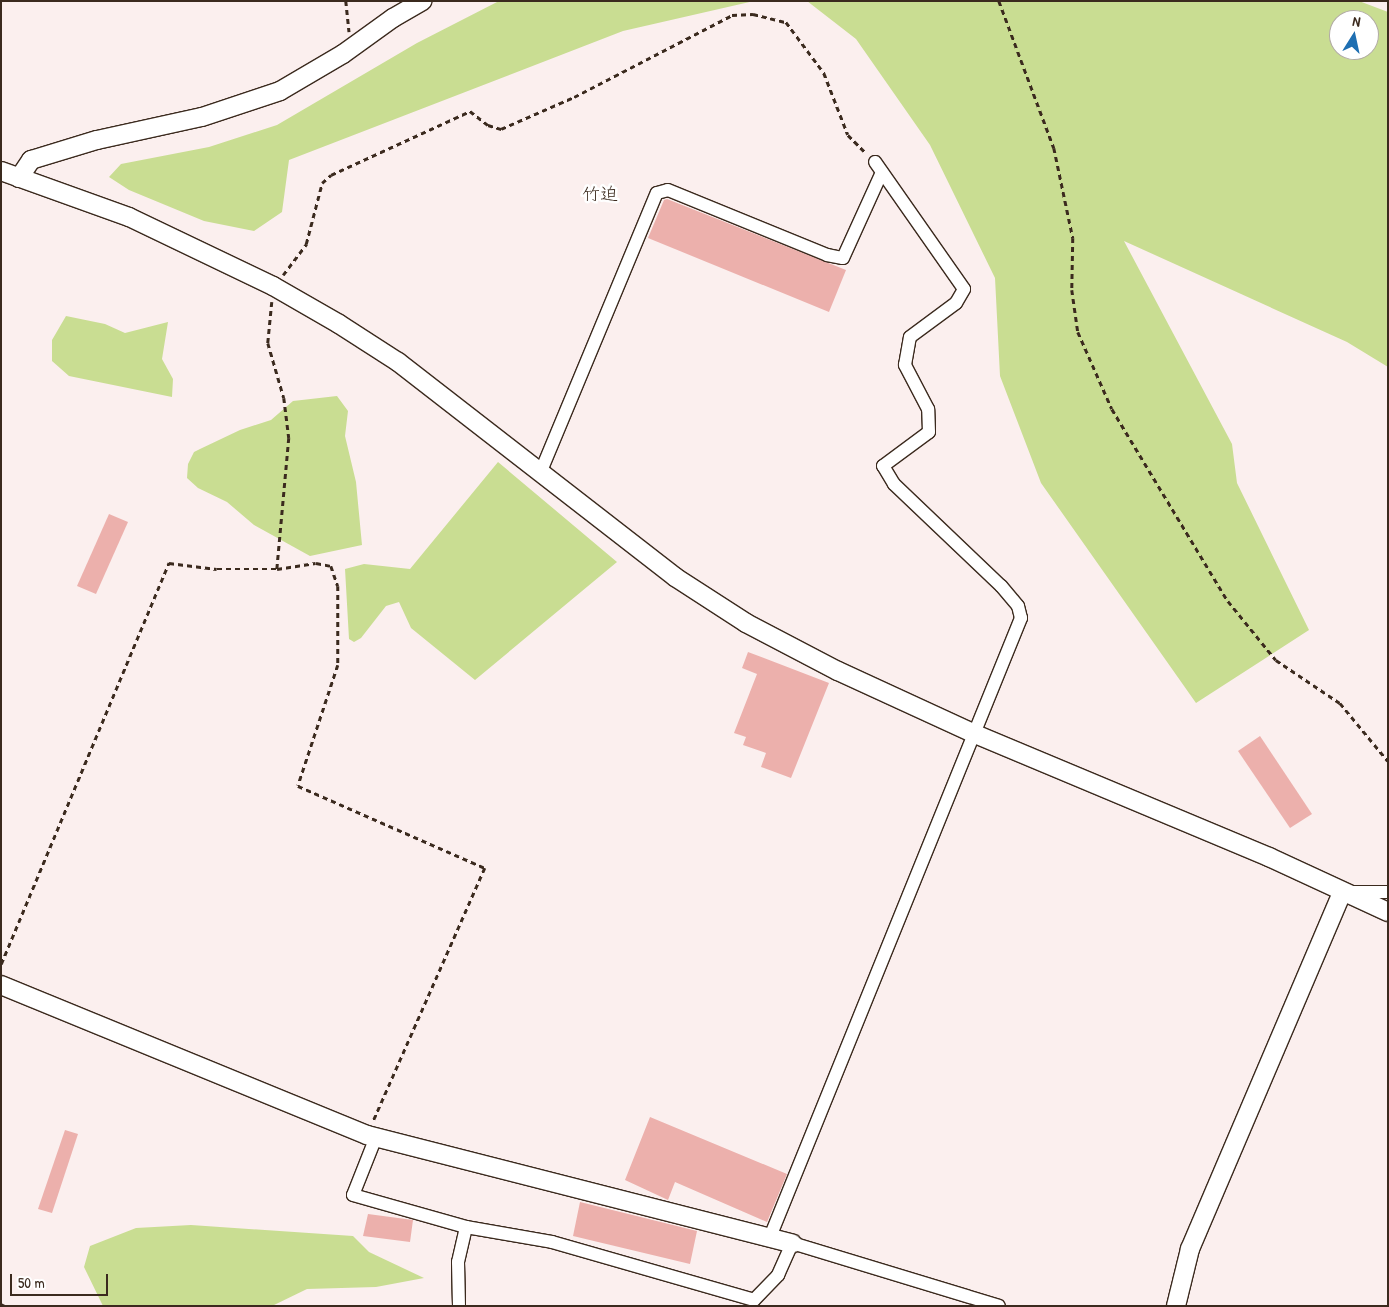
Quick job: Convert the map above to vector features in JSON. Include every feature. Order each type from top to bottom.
[{"type":"street","points":[[19,178],[31,160],[97,140],[202,117],[280,91],[343,54],[393,18],[423,1]]},
{"type":"street","points":[[541,471],[657,193],[668,190],[827,255],[843,258],[878,167]]},
{"type":"street","points":[[770,1237],[1021,618],[1018,606],[1001,586],[894,484],[883,466],[929,432],[928,409],[905,365],[910,337],[956,303],[964,289],[878,167]]},
{"type":"street","points":[[1,172],[129,217],[273,286],[398,362],[541,471],[675,577],[746,623],[838,671],[975,734],[1270,857],[1388,912]]},
{"type":"street","points":[[1342,892],[1388,892]]},
{"type":"street","points":[[1176,1306],[1190,1249],[1342,892]]},
{"type":"street","points":[[1,985],[371,1136],[770,1237],[999,1306]]},
{"type":"street","points":[[371,1136],[353,1194],[466,1227],[552,1242],[754,1300],[778,1274],[792,1243]]},
{"type":"street","points":[[458,1306],[458,1262],[466,1227]]},
{"type":"path","points":[[343,54],[351,25],[346,1]]},
{"type":"path","points":[[999,1],[1054,148],[1072,238],[1072,290],[1078,332],[1112,409],[1228,601],[1276,660],[1340,703],[1388,761]]},
{"type":"path","points":[[277,569],[289,438],[284,398],[268,343],[273,286],[306,244],[322,183],[331,175],[470,111],[488,125],[500,128],[574,97],[732,15],[753,14],[786,22],[824,73],[848,135],[878,167]]},
{"type":"path","points":[[1,964],[169,563],[217,569],[277,569],[316,563],[331,566],[338,586],[338,665],[298,786],[486,868],[371,1136]]},
{"type":"green space","points":[[499,1],[754,1],[623,31],[289,160],[282,212],[254,231],[204,221],[129,190],[109,177],[121,164],[209,147],[277,125],[417,43]]},
{"type":"green space","points":[[807,1],[1359,1],[1388,12],[1388,367],[1347,342],[1124,241],[1232,444],[1237,483],[1309,630],[1196,703],[1041,483],[1000,376],[995,278],[930,145],[856,39]]},
{"type":"green space","points":[[66,316],[105,324],[125,333],[168,322],[162,359],[173,379],[172,397],[69,376],[52,361],[52,340]]},
{"type":"green space","points":[[337,396],[348,411],[345,436],[356,482],[362,545],[310,556],[254,525],[227,502],[198,488],[187,478],[188,464],[194,452],[240,430],[271,420],[293,401]]},
{"type":"green space","points":[[498,462],[617,562],[475,680],[411,628],[399,602],[386,606],[361,638],[354,642],[349,639],[345,569],[364,564],[410,569]]},
{"type":"green space","points":[[191,1225],[353,1236],[369,1252],[424,1278],[376,1287],[307,1289],[272,1306],[103,1306],[84,1267],[90,1246],[136,1228]]},
{"type":"building","points":[[667,199],[846,270],[829,312],[648,238],[664,200]]},
{"type":"building","points":[[109,514],[128,522],[96,594],[77,586]]},
{"type":"building","points":[[748,652],[829,683],[791,778],[761,767],[766,753],[743,745],[746,737],[734,733],[757,674],[742,668]]},
{"type":"building","points":[[1260,736],[1312,814],[1290,828],[1238,751]]},
{"type":"building","points":[[650,1117],[787,1174],[767,1222],[675,1182],[668,1200],[625,1180]]},
{"type":"building","points":[[65,1130],[78,1134],[52,1213],[38,1209]]},
{"type":"building","points":[[580,1202],[697,1231],[690,1264],[573,1236]]},
{"type":"building","points":[[368,1214],[413,1220],[410,1242],[363,1236]]},
{"type":"district","name":"竹迫","points":[[600,194]]}]
